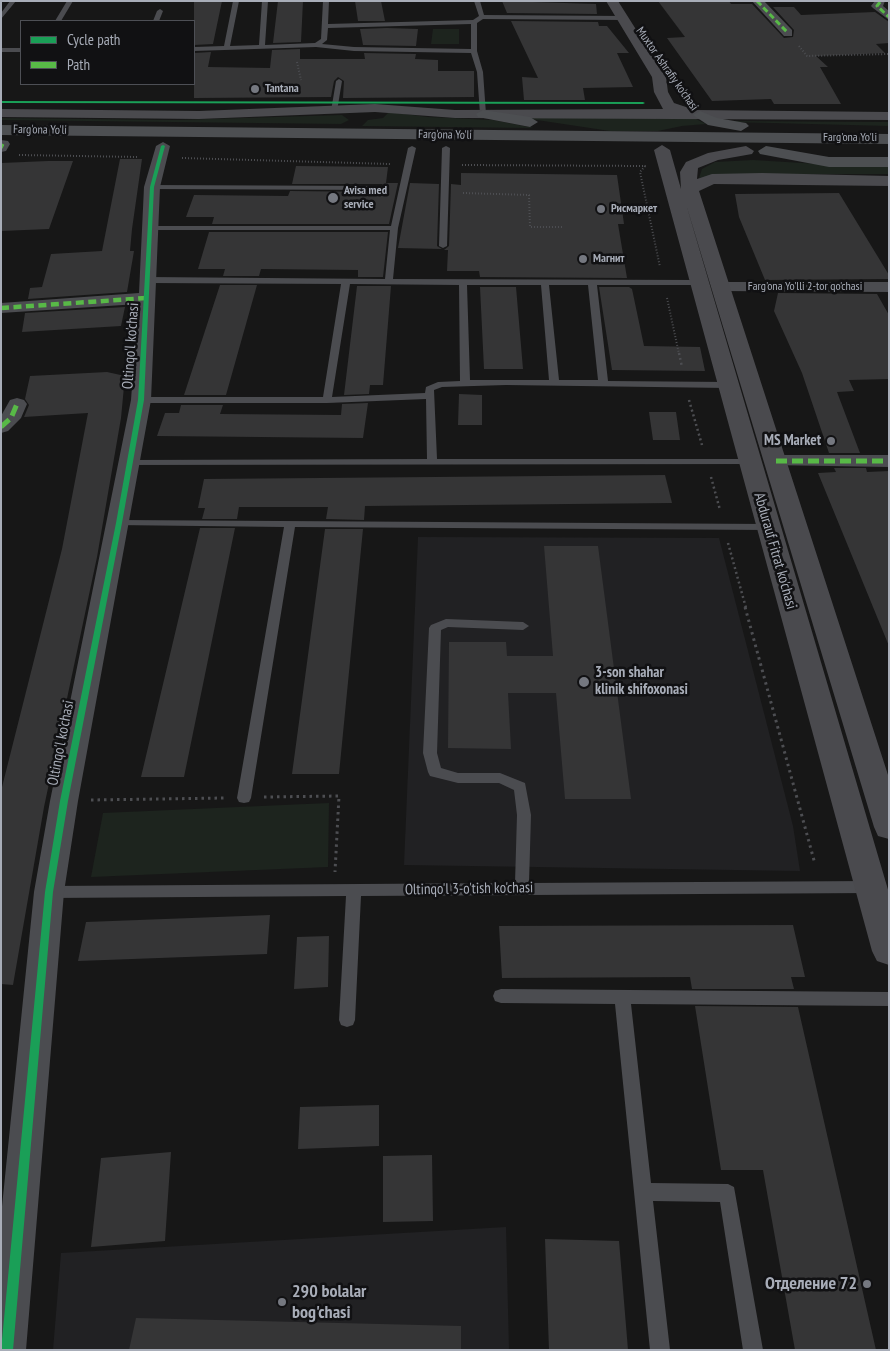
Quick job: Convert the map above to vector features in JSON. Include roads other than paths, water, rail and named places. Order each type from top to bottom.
[{"type":"main road","name":"Muxtor Ashrafiy ko'chasi","points":[[612,1],[659,77],[662,92],[668,106],[700,115]]},
{"type":"main road","name":"Muxtor Ashrafiy ko'chasi","points":[[624,18],[636,24],[674,81]]},
{"type":"main road","points":[[618,113],[652,105],[658,101],[662,92]]},
{"type":"main road","name":"Muxtor Ashrafiy ko'chasi","points":[[684,96],[700,115]]},
{"type":"main road","points":[[334,112],[349,114],[357,118],[376,117],[380,113],[375,108]]},
{"type":"main road","points":[[1,113],[198,115],[334,112],[375,108],[482,114],[618,113],[889,116]]},
{"type":"main road","points":[[482,114],[608,136]]},
{"type":"main road","points":[[700,115],[713,122],[755,128]]},
{"type":"main road","points":[[331,133],[353,126],[357,118]]},
{"type":"main road","points":[[665,144],[680,130],[692,128],[889,131]]},
{"type":"main road","name":"Farg'ona Yo'li","points":[[4,144],[331,133],[608,136],[665,144],[746,151],[889,152]]},
{"type":"main road","name":"Farg'ona Yo'li","points":[[4,144],[160,152],[665,144],[889,138]]},
{"type":"main road","name":"Abdurauf Fitrat ko'chasi","points":[[665,144],[688,200],[728,385],[763,462],[768,527],[880,887],[889,951]]},
{"type":"main road","name":"Abdurauf Fitrat ko'chasi","points":[[688,200],[688,172],[692,166],[714,156],[746,151]]},
{"type":"main road","points":[[766,151],[829,162],[889,162]]},
{"type":"main road","points":[[688,200],[704,200],[715,192],[742,185],[889,182]]},
{"type":"main road","name":"Abdurauf Fitrat ko'chasi","points":[[707,285],[763,462],[889,827]]},
{"type":"street","points":[[757,1],[788,33]]},
{"type":"street","points":[[889,2],[880,2],[877,6],[889,17]]},
{"type":"street","name":"Oltinqo'l ko'chasi","points":[[7,1350],[49,892],[64,801],[120,523],[141,400],[152,187],[160,152]]},
{"type":"street","name":"Farg'ona Yo'lli 2-tor qo'chasi","points":[[707,285],[888,287]]},
{"type":"street","points":[[1,308],[148,289]]},
{"type":"street","points":[[1,427],[11,418],[17,404]]},
{"type":"street","points":[[763,462],[889,461]]},
{"type":"lane","points":[[1,17],[13,1]]},
{"type":"lane","points":[[59,20],[70,1]]},
{"type":"lane","points":[[227,48],[236,1]]},
{"type":"lane","points":[[262,48],[265,1]]},
{"type":"lane","points":[[316,45],[324,40],[326,1]]},
{"type":"lane","points":[[477,1],[482,17]]},
{"type":"lane","points":[[156,20],[160,11]]},
{"type":"lane","points":[[324,26],[474,22],[482,17],[624,18]]},
{"type":"lane","points":[[474,22],[474,51],[480,72],[482,114]]},
{"type":"lane","points":[[195,49],[316,45],[354,49],[474,51]]},
{"type":"lane","points":[[1,50],[20,50]]},
{"type":"lane","points":[[334,112],[339,81]]},
{"type":"lane","points":[[389,282],[394,228],[412,148]]},
{"type":"lane","points":[[442,246],[446,148]]},
{"type":"lane","points":[[152,187],[382,188]]},
{"type":"lane","points":[[149,228],[394,228]]},
{"type":"lane","points":[[148,289],[346,281],[664,282],[707,285]]},
{"type":"lane","points":[[327,400],[346,281]]},
{"type":"lane","points":[[463,282],[464,384]]},
{"type":"lane","points":[[545,282],[554,382]]},
{"type":"lane","points":[[592,282],[603,382]]},
{"type":"lane","points":[[432,461],[430,396],[428,389],[441,384],[603,382],[728,385]]},
{"type":"lane","points":[[141,400],[327,400],[430,396]]},
{"type":"lane","points":[[130,463],[432,461],[763,462]]},
{"type":"lane","points":[[120,523],[768,527]]},
{"type":"lane","points":[[244,798],[290,524]]},
{"type":"lane","points":[[522,888],[524,815],[520,787],[500,778],[458,778],[435,772],[430,753],[435,628],[446,623],[523,626]]},
{"type":"lane","name":"Oltinqo'l 3-o'tish ko'chasi","points":[[49,892],[880,887]]},
{"type":"lane","points":[[347,1020],[354,890]]},
{"type":"lane","points":[[502,996],[889,999]]},
{"type":"lane","points":[[622,997],[660,1350]]},
{"type":"lane","points":[[643,1192],[728,1193],[752,1350]]},
{"type":"place","name":"Tantana","points":[[255,89]]},
{"type":"place","name":"Avisa med service","points":[[333,198]]},
{"type":"place","name":"Рисмаркет","points":[[601,209]]},
{"type":"place","name":"Магнит","points":[[583,259]]},
{"type":"place","name":"MS Market","points":[[831,441]]},
{"type":"place","name":"3-son shahar klinik shifoxonasi","points":[[584,682]]},
{"type":"place","name":"Отделение 72","points":[[867,1284]]},
{"type":"place","name":"290 bolalar bog'chasi","points":[[282,1302]]}]
